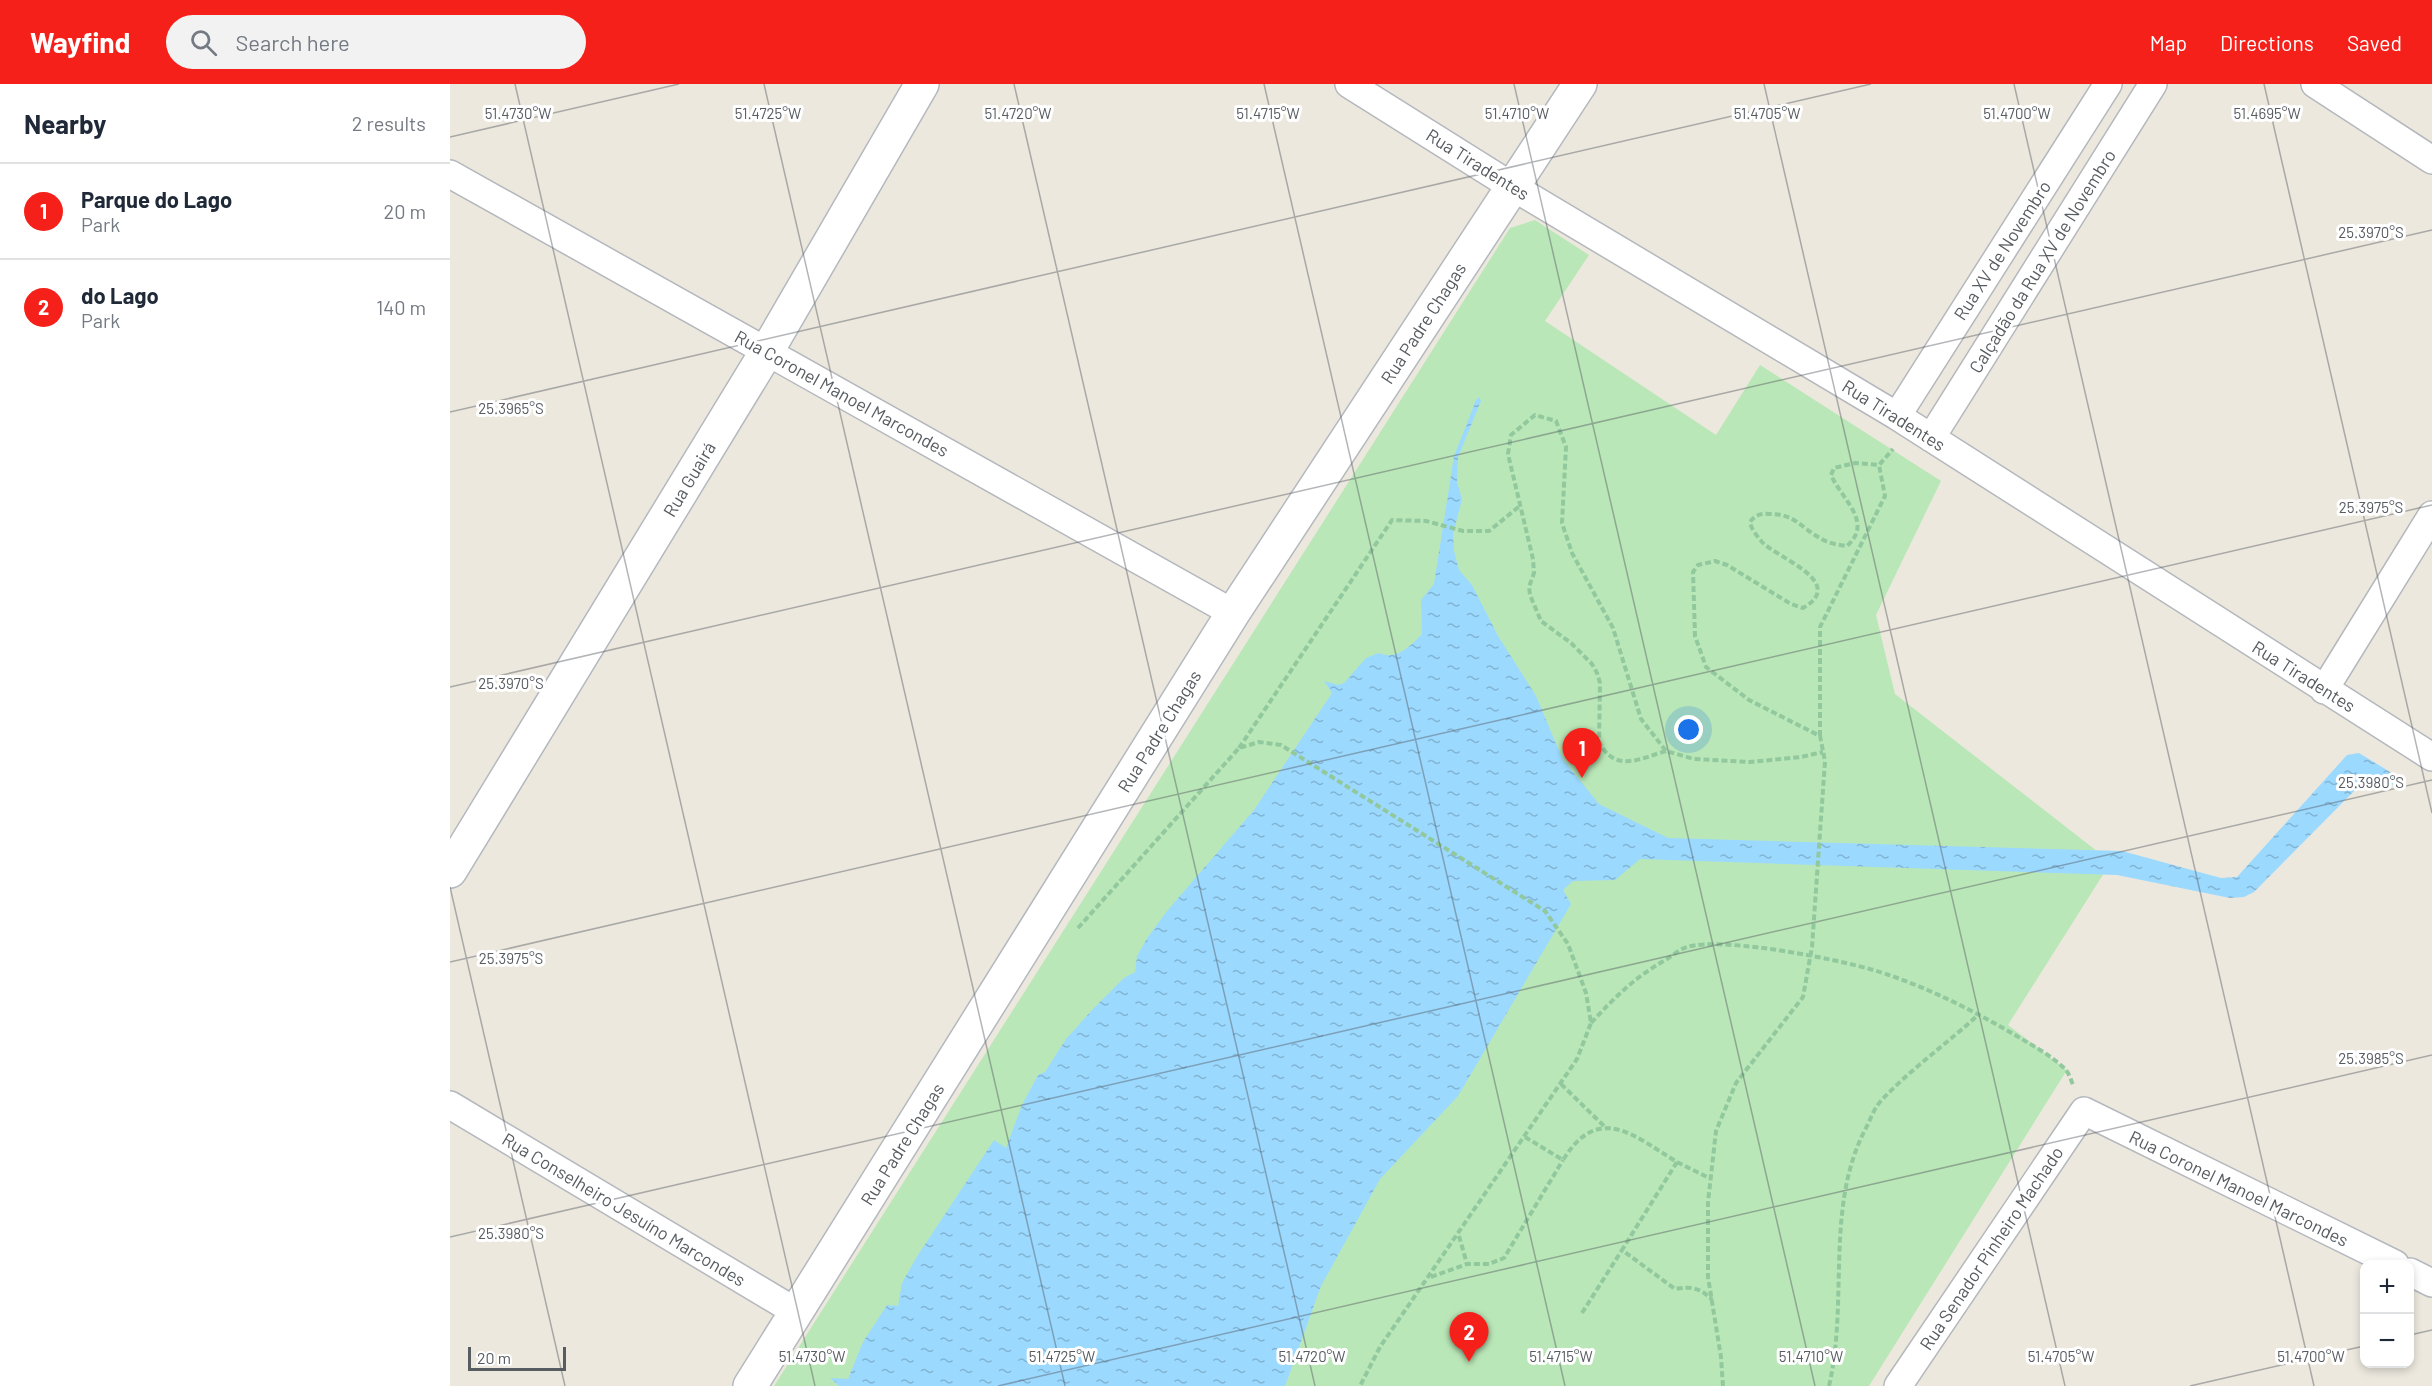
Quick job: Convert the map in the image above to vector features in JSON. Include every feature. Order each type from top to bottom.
[{"type":"street","name":"Rua Guairá","points":[[450,872],[767,351],[922,84]]},
{"type":"street","name":"Rua Tiradentes","points":[[1349,84],[1513,187],[1913,427],[2432,757]]},
{"type":"street","name":"Rua Padre Chagas","points":[[750,1386],[798,1313],[1233,613],[1580,84]]},
{"type":"street","name":"Rua XV de Novembro","points":[[1913,427],[2108,84]]},
{"type":"street","name":"Calçadão da Rua XV de Novembro","points":[[1913,427],[2153,84]]},
{"type":"street","points":[[2315,84],[2432,160]]},
{"type":"street","name":"Rua Coronel Manoel Marcondes","points":[[450,174],[1233,613]]},
{"type":"street","points":[[2324,690],[2432,515]]},
{"type":"street","name":"Rua Conselheiro Jesuíno Marcondes","points":[[450,1105],[798,1313]]},
{"type":"street","name":"Rua Coronel Manoel Marcondes","points":[[2084,1111],[2387,1260]]},
{"type":"street","name":"Rua Senador Pinheiro Machado","points":[[1898,1386],[2084,1111]]},
{"type":"street","points":[[2414,1274],[2432,1283]]},
{"type":"path","points":[[1666,751],[1641,719],[1613,628],[1572,553],[1562,523],[1566,447],[1556,421],[1535,415],[1511,435],[1508,454],[1533,559],[1534,573],[1529,587],[1530,595],[1541,621],[1592,664],[1600,683],[1599,742],[1603,749],[1611,758],[1624,763],[1666,751],[1694,759],[1750,762],[1801,757],[1823,752]]},
{"type":"path","points":[[1879,465],[1913,427]]},
{"type":"path","points":[[1820,736],[1749,700],[1706,668],[1695,636],[1693,572],[1698,565],[1715,561],[1726,565],[1791,604],[1803,608],[1812,603],[1817,594],[1817,586],[1810,575],[1763,544],[1751,528],[1750,522],[1754,516],[1763,513],[1784,514],[1803,525],[1820,539],[1847,546],[1856,538],[1858,521],[1831,475],[1834,468],[1856,463],[1879,465]]},
{"type":"path","points":[[1723,1386],[1708,1277],[1708,1202],[1716,1131],[1736,1083],[1803,997],[1812,947],[1825,761],[1820,736],[1820,627],[1885,496],[1879,465]]},
{"type":"path","points":[[1071,935],[1239,748],[1392,520],[1426,521],[1463,531],[1489,531],[1521,506]]},
{"type":"path","points":[[1239,748],[1259,742],[1281,745],[1545,911],[1563,935],[1575,958],[1586,993],[1591,1023]]},
{"type":"path","points":[[1360,1386],[1380,1347],[1577,1059],[1591,1023],[1627,985],[1687,947],[1718,944],[1810,956],[1887,974],[1951,999],[2044,1053],[2067,1070],[2084,1111]]},
{"type":"path","points":[[1829,1386],[1835,1349],[1837,1283],[1845,1193],[1856,1146],[1878,1104],[1979,1014]]},
{"type":"path","points":[[1561,1084],[1605,1127]]},
{"type":"path","points":[[1427,1280],[1436,1274],[1467,1264],[1489,1264],[1504,1258],[1569,1151],[1586,1134],[1605,1127],[1624,1130],[1677,1162],[1711,1179]]},
{"type":"path","points":[[1525,1137],[1563,1160]]},
{"type":"path","points":[[1581,1314],[1677,1162]]},
{"type":"path","points":[[1458,1235],[1467,1264]]},
{"type":"path","points":[[1622,1250],[1675,1289],[1687,1287],[1703,1290],[1712,1301]]},
{"type":"green space","points":[[1535,220],[1589,255],[1545,321],[1716,435],[1760,365],[1941,481],[1876,615],[1895,694],[2111,862],[2008,1025],[2067,1070],[1869,1386],[774,1386],[1510,228]]},
{"type":"water","points":[[1479,397],[1481,401],[1458,457],[1457,482],[1462,499],[1453,534],[1454,551],[1459,570],[1472,585],[1498,636],[1536,696],[1562,758],[1599,804],[1668,838],[2122,851],[2221,878],[2237,877],[2347,755],[2359,753],[2400,778],[2392,785],[2363,782],[2254,892],[2244,897],[2230,898],[2117,875],[1640,859],[1615,880],[1573,881],[1563,890],[1571,904],[1458,1096],[1380,1179],[1321,1286],[1285,1386],[839,1386],[830,1378],[848,1379],[863,1342],[887,1305],[898,1306],[902,1283],[916,1258],[994,1140],[1006,1148],[1022,1105],[1038,1075],[1045,1072],[1066,1039],[1093,1009],[1124,978],[1135,972],[1137,956],[1167,911],[1254,810],[1332,693],[1324,681],[1338,685],[1344,683],[1366,658],[1379,653],[1397,654],[1422,634],[1421,600],[1434,584],[1454,456]]},
{"type":"place","name":"Parque do Lago","points":[[1582,778]]},
{"type":"place","name":"do Lago","points":[[1469,1362]]}]
